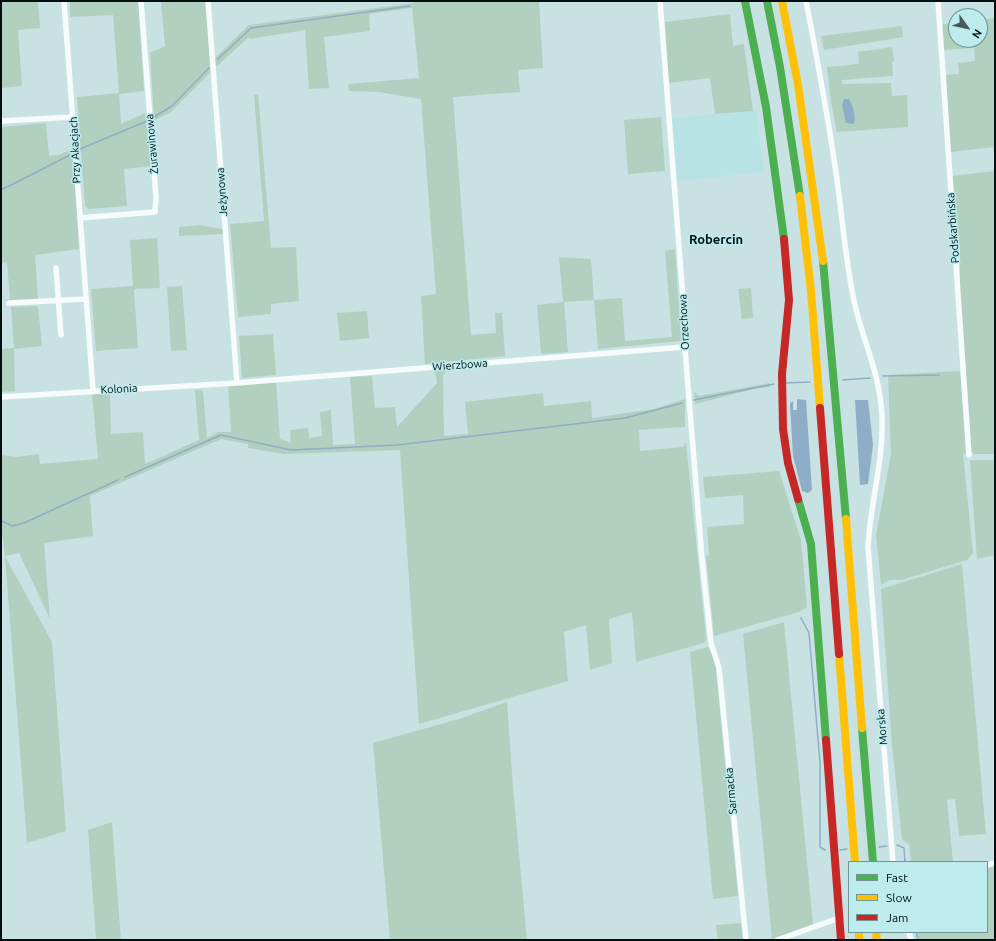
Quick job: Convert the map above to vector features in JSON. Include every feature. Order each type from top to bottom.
[{"type":"main road","points":[[745,1],[766,107],[786,260],[789,315],[782,374],[783,429],[788,464],[811,544],[841,940]]},
{"type":"main road","points":[[767,1],[780,67],[799,190],[811,291],[855,861]]},
{"type":"main road","points":[[782,1],[798,85],[822,258],[833,358],[872,861]]},
{"type":"street","name":"Przy Akacjach","points":[[64,1],[93,390]]},
{"type":"street","name":"Żurawinowa","points":[[80,218],[155,212],[156,197],[140,1]]},
{"type":"street","name":"Jeżynowa","points":[[208,1],[236,383]]},
{"type":"street","name":"Orzechowa","points":[[660,1],[686,337],[684,347],[686,349],[690,396],[702,559],[712,642]]},
{"type":"street","name":"Morska","points":[[806,1],[836,173],[852,296],[858,319],[874,364],[881,399],[882,453],[869,517],[868,536],[871,591],[893,861]]},
{"type":"street","name":"Podskarbińska","points":[[938,1],[969,455]]},
{"type":"street","points":[[1,121],[73,116]]},
{"type":"street","points":[[56,268],[61,335]]},
{"type":"street","points":[[9,303],[86,299]]},
{"type":"street","name":"Wierzbowa","points":[[236,383],[684,347]]},
{"type":"street","name":"Kolonia","points":[[1,397],[93,390],[236,383]]},
{"type":"street","name":"Sarmacka","points":[[712,642],[719,668],[746,940]]},
{"type":"street","points":[[777,940],[839,918]]},
{"type":"shaded area","points":[[844,99],[849,99],[852,105],[855,121],[854,124],[846,123],[842,105]]},
{"type":"shaded area","points":[[756,110],[764,172],[676,181],[671,119]]},
{"type":"shaded area","points":[[797,399],[806,400],[812,490],[808,493],[802,491],[793,456],[790,404],[793,401],[793,410],[797,410]]},
{"type":"shaded area","points":[[855,400],[868,400],[873,445],[868,484],[860,485]]},
{"type":"green space","points":[[1,1],[38,1],[40,28],[18,30],[22,86],[1,88]]},
{"type":"green space","points":[[138,1],[144,91],[119,94],[121,124],[145,113],[151,166],[124,169],[127,206],[89,209],[85,206],[77,97],[119,93],[113,15],[70,17],[70,2]]},
{"type":"green space","points":[[161,1],[206,1],[212,71],[170,113],[154,120],[150,53],[165,46]]},
{"type":"green space","points":[[413,1],[539,1],[543,68],[518,70],[520,92],[453,97],[471,335],[496,333],[495,313],[502,313],[505,356],[425,364],[421,296],[436,294],[421,99],[379,92],[349,91],[348,84],[419,78],[412,8],[369,14],[370,31],[324,37],[329,88],[309,89],[305,30],[249,39],[249,37],[216,67],[215,58],[249,25],[413,3]]},
{"type":"green space","points":[[730,14],[733,46],[744,44],[753,111],[715,114],[710,78],[668,83],[665,22]]},
{"type":"green space","points":[[995,18],[995,147],[950,152],[946,75],[959,74],[958,63],[975,61],[974,48],[988,48],[988,19]]},
{"type":"green space","points":[[941,24],[948,24],[948,48],[974,48],[944,50]]},
{"type":"green space","points":[[902,26],[903,37],[824,50],[821,36]]},
{"type":"green space","points":[[892,47],[894,61],[892,62],[893,76],[842,80],[842,84],[891,83],[892,96],[907,95],[908,127],[837,132],[831,102],[827,67],[859,64],[858,52]]},
{"type":"green space","points":[[258,94],[271,248],[296,247],[299,301],[271,304],[271,314],[238,317],[230,224],[264,221],[254,95]]},
{"type":"green space","points":[[661,117],[665,171],[628,174],[624,120]]},
{"type":"green space","points":[[46,123],[49,156],[58,155],[73,149],[79,249],[35,255],[38,299],[4,301],[10,299],[7,262],[1,263],[1,127]]},
{"type":"green space","points":[[995,171],[995,454],[974,454],[970,451],[960,302],[960,250],[952,176]]},
{"type":"green space","points":[[199,225],[223,229],[223,234],[179,236],[179,227]]},
{"type":"green space","points":[[157,238],[160,288],[134,289],[138,348],[96,351],[91,289],[133,286],[130,240]]},
{"type":"green space","points":[[675,249],[681,341],[598,349],[594,300],[622,298],[625,341],[672,337],[665,251]]},
{"type":"green space","points":[[559,257],[591,259],[594,300],[564,302],[568,352],[541,354],[537,305],[563,302]]},
{"type":"green space","points":[[182,286],[187,350],[171,351],[167,287]]},
{"type":"green space","points":[[751,288],[753,318],[742,319],[738,289]]},
{"type":"green space","points":[[38,306],[42,346],[14,349],[15,391],[1,392],[1,349],[14,348],[11,307]]},
{"type":"green space","points":[[367,311],[369,338],[340,341],[337,313]]},
{"type":"green space","points":[[273,334],[276,375],[242,378],[239,336]]},
{"type":"green space","points":[[446,370],[443,376],[444,436],[468,434],[465,402],[543,393],[544,406],[591,401],[592,418],[654,409],[685,399],[685,427],[639,430],[640,451],[683,447],[686,443],[706,638],[704,643],[636,662],[632,612],[609,619],[612,663],[590,670],[586,625],[564,632],[568,681],[419,724],[400,450],[283,454],[248,448],[248,444],[221,439],[90,496],[93,536],[44,543],[50,619],[19,553],[5,556],[1,525],[1,455],[16,457],[39,454],[40,464],[98,459],[92,394],[110,393],[111,434],[143,432],[145,464],[199,440],[195,390],[203,390],[207,438],[218,432],[231,432],[228,385],[276,382],[280,439],[291,443],[290,430],[308,428],[309,438],[322,436],[320,412],[331,410],[333,445],[355,444],[350,377],[372,376],[375,408],[395,407],[397,427],[437,383],[435,371]]},
{"type":"green space","points":[[960,371],[966,453],[963,454],[973,553],[967,560],[901,580],[890,580],[881,585],[876,535],[891,454],[888,375]]},
{"type":"green space","points":[[770,383],[770,387],[754,389],[695,404],[694,392],[699,396]]},
{"type":"green space","points":[[970,460],[995,460],[995,555],[977,559]]},
{"type":"green space","points":[[779,471],[801,540],[807,607],[799,612],[714,636],[706,555],[709,556],[707,527],[744,524],[743,495],[705,498],[703,477]]},
{"type":"green space","points":[[5,556],[52,642],[66,831],[27,843]]},
{"type":"green space","points":[[962,564],[986,834],[959,836],[955,799],[947,800],[953,861],[911,861],[909,844],[902,840],[892,745],[881,589]]},
{"type":"green space","points":[[784,622],[813,924],[772,940],[743,634]]},
{"type":"green space","points":[[708,647],[715,659],[738,896],[713,899],[690,652]]},
{"type":"green space","points":[[507,702],[513,788],[527,940],[390,940],[373,743],[459,719]]},
{"type":"green space","points":[[112,822],[121,940],[96,940],[88,830]]},
{"type":"green space","points":[[995,865],[995,940],[918,940],[917,933],[988,933],[988,868]]},
{"type":"green space","points":[[741,923],[743,940],[718,940],[716,925]]},
{"type":"waterway","points":[[218,59],[251,28],[410,6]]},
{"type":"waterway","points":[[154,117],[172,106],[209,68]]},
{"type":"waterway","points":[[80,149],[147,121]]},
{"type":"waterway","points":[[1,190],[70,155]]},
{"type":"waterway","points":[[883,376],[939,375]]},
{"type":"waterway","points":[[843,380],[870,378]]},
{"type":"waterway","points":[[786,383],[810,382]]},
{"type":"waterway","points":[[694,400],[774,384]]},
{"type":"waterway","points":[[125,477],[221,435],[291,450],[397,445],[625,418],[682,403]]},
{"type":"waterway","points":[[2,521],[12,526],[24,523],[118,480]]},
{"type":"waterway","points":[[801,618],[809,633],[820,763],[820,847],[825,850]]},
{"type":"waterway","points":[[897,845],[904,848],[905,861]]},
{"type":"waterway","points":[[879,847],[887,846]]},
{"type":"waterway","points":[[840,850],[847,849]]},
{"type":"waterway","points":[[916,933],[918,940]]},
{"type":"traffic: fast","points":[[745,1],[766,107],[784,239]]},
{"type":"traffic: fast","points":[[767,1],[780,67],[800,196]]},
{"type":"traffic: fast","points":[[823,261],[846,519]]},
{"type":"traffic: fast","points":[[798,499],[811,544],[826,740]]},
{"type":"traffic: fast","points":[[862,728],[873,861]]},
{"type":"traffic: slow","points":[[782,1],[798,85],[823,261]]},
{"type":"traffic: slow","points":[[800,196],[811,291],[820,408]]},
{"type":"traffic: slow","points":[[846,519],[862,728]]},
{"type":"traffic: slow","points":[[839,654],[855,861]]},
{"type":"traffic: slow","points":[[859,933],[859,940]]},
{"type":"traffic: slow","points":[[876,933],[877,940]]},
{"type":"traffic: jam","points":[[784,239],[789,300],[782,374],[783,429],[788,463],[798,499]]},
{"type":"traffic: jam","points":[[820,408],[839,654]]},
{"type":"traffic: jam","points":[[826,740],[841,940]]},
{"type":"district","name":"Robercin","points":[[716,240]]}]
